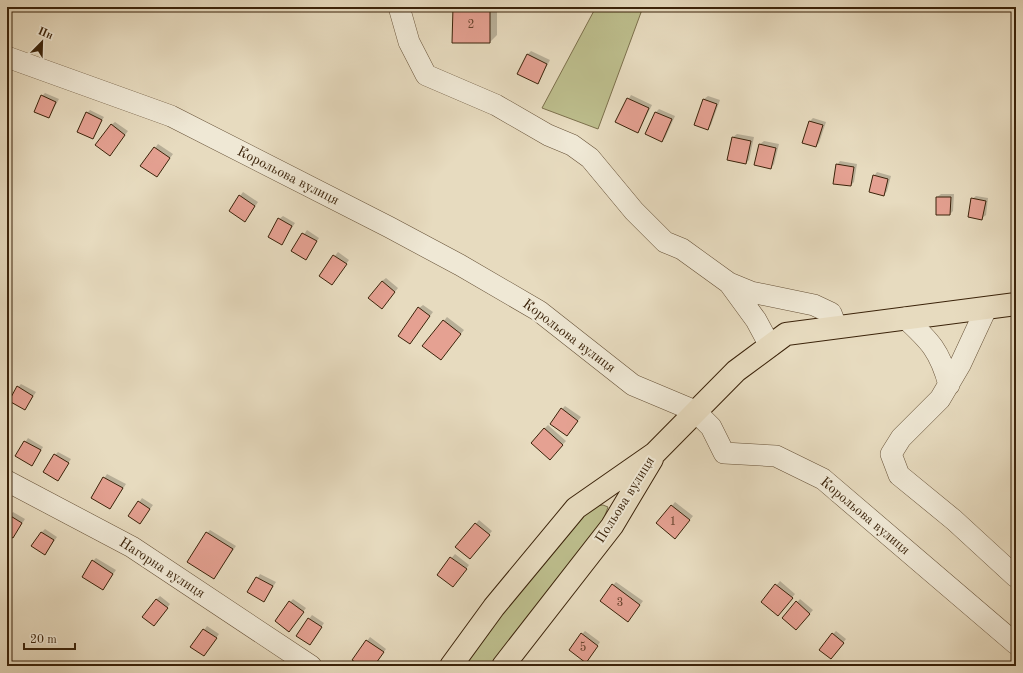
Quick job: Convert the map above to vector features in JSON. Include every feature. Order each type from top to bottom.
[{"type":"main road","points":[[655,453],[736,371],[786,334],[836,326],[986,309],[1016,304]]},
{"type":"main road","name":"Польова вулиця","points":[[451,666],[494,607],[576,508],[655,453]]},
{"type":"main road","name":"Польова вулиця","points":[[503,666],[612,526],[655,453]]},
{"type":"street","points":[[399,7],[409,42],[426,75],[496,105],[548,135],[572,145],[590,158],[634,210],[665,242],[682,249],[729,283],[751,292],[814,306],[831,314],[836,326]]},
{"type":"street","name":"Корольова вулиця","points":[[7,56],[171,116],[389,227],[539,310],[633,385],[695,411],[712,427],[724,453],[776,456],[823,479],[1016,644]]},
{"type":"street","points":[[729,283],[756,320],[770,346]]},
{"type":"street","points":[[986,309],[949,385],[940,399],[901,438],[891,454],[899,475],[954,520],[1016,577]]},
{"type":"street","points":[[905,318],[933,346],[944,364],[949,385]]},
{"type":"street","name":"Нагорна вулиця","points":[[7,480],[132,547],[311,666]]},
{"type":"green space","points":[[596,7],[643,7],[598,129],[542,108]]},
{"type":"green space","points":[[603,505],[608,507],[603,521],[493,666],[461,666],[571,525],[596,506]]},
{"type":"building","points":[[453,7],[490,7],[490,43],[452,43]]},
{"type":"building","points":[[527,54],[547,64],[538,84],[517,74]]},
{"type":"building","points":[[41,95],[56,102],[49,118],[34,112]]},
{"type":"building","points":[[627,98],[649,108],[638,133],[615,122]]},
{"type":"building","points":[[703,99],[717,104],[708,130],[694,125]]},
{"type":"building","points":[[86,112],[102,120],[93,139],[77,132]]},
{"type":"building","points":[[655,112],[672,119],[662,142],[645,134]]},
{"type":"building","points":[[809,121],[823,125],[816,147],[802,143]]},
{"type":"building","points":[[111,124],[125,135],[110,156],[95,145]]},
{"type":"building","points":[[732,137],[751,141],[746,164],[727,160]]},
{"type":"building","points":[[759,144],[776,148],[771,169],[754,165]]},
{"type":"building","points":[[154,147],[170,158],[157,177],[140,166]]},
{"type":"building","points":[[836,164],[854,167],[851,186],[833,184]]},
{"type":"building","points":[[873,175],[888,179],[884,196],[869,192]]},
{"type":"building","points":[[239,195],[255,206],[245,222],[229,211]]},
{"type":"building","points":[[936,197],[951,197],[950,215],[936,215]]},
{"type":"building","points":[[971,198],[986,201],[982,220],[968,217]]},
{"type":"building","points":[[278,218],[292,226],[282,245],[268,237]]},
{"type":"building","points":[[302,233],[317,241],[306,260],[291,251]]},
{"type":"building","points":[[333,255],[347,264],[332,285],[319,276]]},
{"type":"building","points":[[382,281],[395,292],[382,309],[368,298]]},
{"type":"building","points":[[418,307],[430,316],[410,344],[398,336]]},
{"type":"building","points":[[443,320],[461,334],[441,360],[422,346]]},
{"type":"building","points":[[17,386],[33,396],[25,410],[9,401]]},
{"type":"building","points":[[561,408],[578,421],[567,436],[550,424]]},
{"type":"building","points":[[544,428],[563,445],[550,460],[531,443]]},
{"type":"building","points":[[24,441],[41,450],[32,466],[15,456]]},
{"type":"building","points":[[54,454],[69,463],[58,481],[43,472]]},
{"type":"building","points":[[103,477],[123,488],[110,509],[91,498]]},
{"type":"building","points":[[138,501],[150,509],[140,524],[128,516]]},
{"type":"building","points":[[671,505],[690,520],[675,539],[656,523]]},
{"type":"building","points":[[9,515],[22,523],[13,538],[7,535],[7,518]]},
{"type":"building","points":[[475,523],[490,535],[470,559],[455,547]]},
{"type":"building","points":[[41,532],[54,540],[45,555],[31,546]]},
{"type":"building","points":[[206,532],[233,549],[214,579],[187,562]]},
{"type":"building","points":[[450,557],[467,569],[453,587],[437,575]]},
{"type":"building","points":[[92,560],[113,574],[103,590],[82,577]]},
{"type":"building","points":[[256,577],[273,586],[264,602],[247,592]]},
{"type":"building","points":[[612,584],[640,605],[628,622],[600,601]]},
{"type":"building","points":[[775,584],[793,598],[778,616],[761,602]]},
{"type":"building","points":[[156,599],[168,608],[154,626],[142,617]]},
{"type":"building","points":[[289,601],[304,612],[289,632],[275,621]]},
{"type":"building","points":[[796,601],[810,614],[796,630],[782,618]]},
{"type":"building","points":[[308,618],[322,627],[310,645],[296,636]]},
{"type":"building","points":[[203,629],[217,638],[204,656],[190,647]]},
{"type":"building","points":[[581,633],[598,646],[586,663],[569,650]]},
{"type":"building","points":[[832,633],[844,643],[831,659],[819,650]]},
{"type":"building","points":[[366,640],[384,652],[374,666],[361,666],[352,660]]}]
